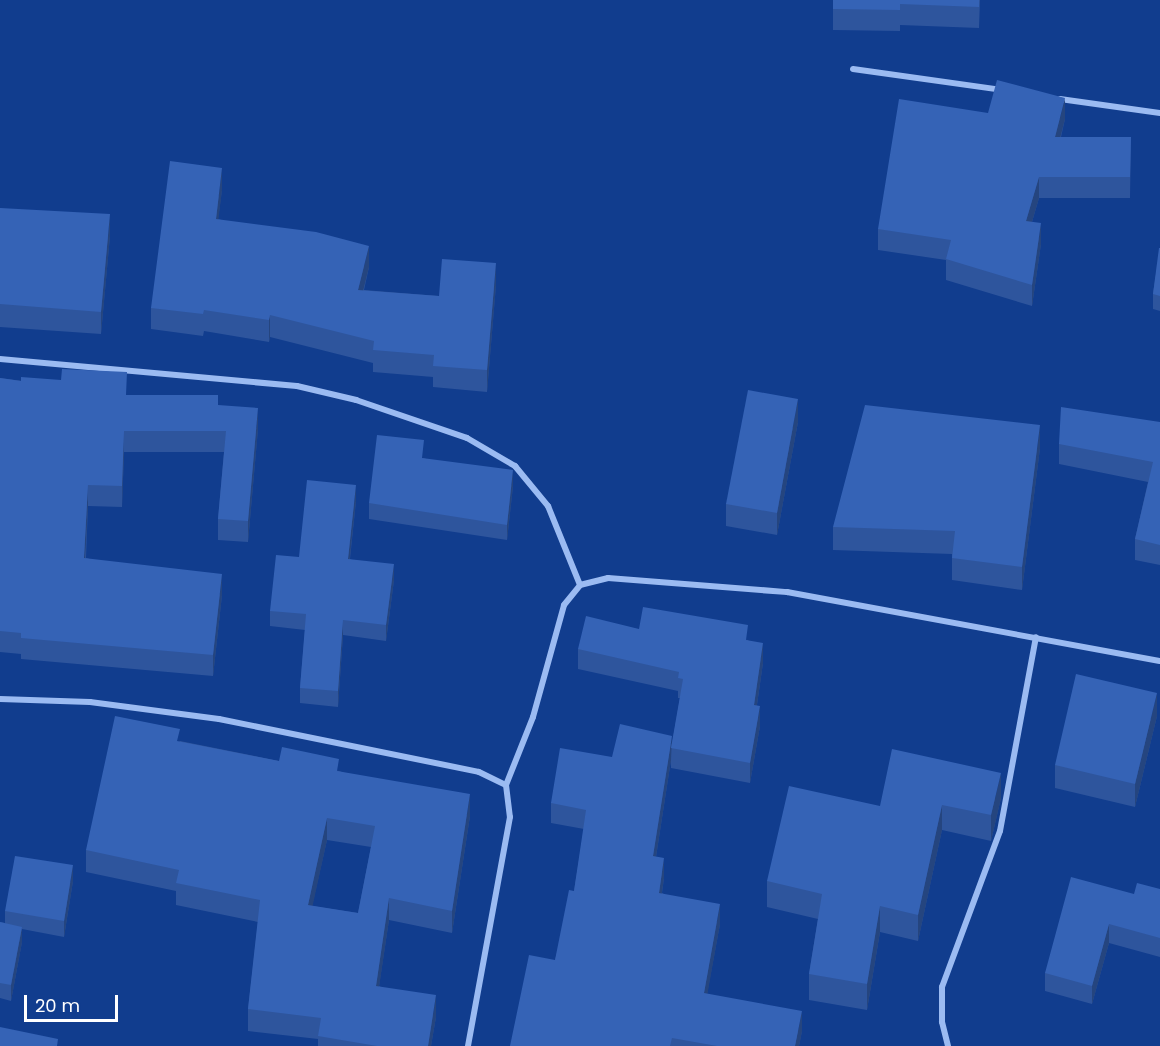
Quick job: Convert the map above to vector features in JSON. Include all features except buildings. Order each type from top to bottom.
[{"type":"street","points":[[853,69],[1007,91]]},
{"type":"street","points":[[1054,98],[1160,113]]},
{"type":"street","points":[[0,359],[297,386],[356,400],[467,438],[515,466],[548,506],[580,585]]},
{"type":"street","points":[[468,1046],[510,817],[506,785],[533,717],[564,605],[580,585],[608,578],[787,592],[1160,661]]},
{"type":"street","points":[[948,1046],[942,1022],[942,987],[1000,831],[1017,755],[1036,637]]},
{"type":"street","points":[[0,699],[90,702],[219,719],[479,772],[506,785]]}]
